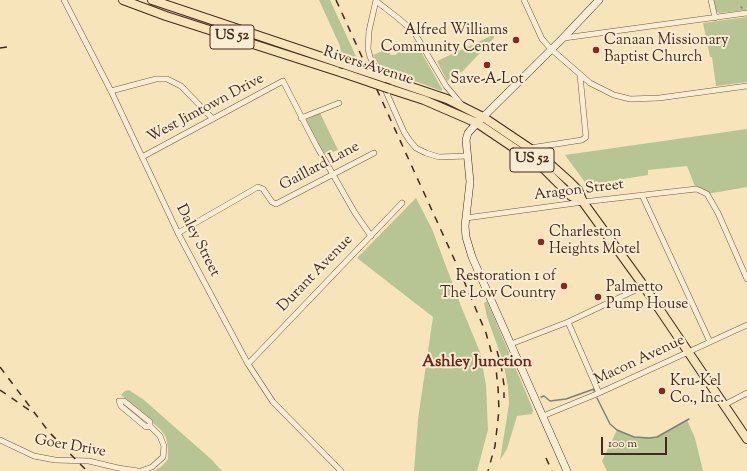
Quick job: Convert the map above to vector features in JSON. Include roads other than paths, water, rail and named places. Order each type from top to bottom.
[{"type":"main road","name":"Rivers Avenue","points":[[123,0],[166,16],[343,73],[436,105],[477,123],[506,142],[544,169],[571,196],[584,202]]},
{"type":"main road","name":"Rivers Avenue","points":[[152,0],[429,92],[483,117],[541,156],[578,190],[584,202],[644,286],[747,439]]},
{"type":"street","name":"Daley Street","points":[[64,0],[111,91],[178,233],[248,364],[273,402],[341,471]]},
{"type":"street","points":[[524,0],[542,39],[551,49],[590,83],[609,93],[630,100],[659,98],[747,86]]},
{"type":"street","points":[[567,471],[472,256],[466,237],[466,218],[470,182],[466,137],[477,123],[563,38],[599,0]]},
{"type":"street","points":[[711,0],[715,18]]},
{"type":"street","points":[[464,107],[446,86],[414,32],[376,1],[369,31],[369,53],[407,137],[416,148],[434,156],[467,156]]},
{"type":"street","points":[[563,38],[747,14]]},
{"type":"street","points":[[529,148],[582,140],[585,138],[580,75]]},
{"type":"street","points":[[111,91],[156,79],[167,79],[181,86],[213,119]]},
{"type":"street","name":"West Jimtown Drive","points":[[142,157],[283,81],[301,118]]},
{"type":"street","points":[[339,103],[301,118],[371,236]]},
{"type":"street","name":"Gaillard Lane","points":[[178,233],[258,187],[263,189],[272,202],[276,204],[374,153]]},
{"type":"street","name":"Aragon Street","points":[[466,218],[696,189],[707,194],[718,213],[747,279]]},
{"type":"street","points":[[642,195],[710,342]]},
{"type":"street","name":"Durant Avenue","points":[[248,364],[402,203]]},
{"type":"street","points":[[511,344],[568,322],[644,286]]},
{"type":"street","points":[[568,322],[599,393]]},
{"type":"street","name":"Macon Avenue","points":[[543,416],[599,393],[747,325]]},
{"type":"street","points":[[724,405],[747,393]]},
{"type":"street","points":[[141,471],[152,467],[164,457],[164,446],[160,436],[150,426],[150,422],[124,401],[119,401],[121,406],[146,426],[150,426]]},
{"type":"street","name":"Goer Drive","points":[[0,440],[34,456],[55,460],[89,460],[118,468],[138,471]]},
{"type":"waterway","points":[[541,397],[544,396],[550,401],[566,399],[594,389],[594,391]]},
{"type":"waterway","points":[[597,398],[610,424],[617,430],[634,437],[657,437],[689,419]]},
{"type":"railway","points":[[336,0],[461,274],[486,333],[496,369],[499,410],[495,446],[488,471]]},
{"type":"railway","points":[[0,48],[7,47]]},
{"type":"railway","points":[[497,351],[504,385],[504,398]]},
{"type":"railway","points":[[0,367],[49,432],[87,471]]},
{"type":"railway","points":[[0,390],[29,410]]},
{"type":"railway","points":[[546,458],[552,471]]},
{"type":"place","name":"Alfred Williams Community Center","points":[[516,40]]},
{"type":"place","name":"Canaan Missionary Baptist Church","points":[[596,50]]},
{"type":"place","name":"Save-A-Lot","points":[[487,65]]},
{"type":"place","name":"Charleston Heights Motel","points":[[541,242]]},
{"type":"place","name":"Restoration 1 of The Low Country","points":[[564,286]]},
{"type":"place","name":"Palmetto Pump House","points":[[598,297]]},
{"type":"place","name":"Kru-Kel Co., Inc.","points":[[662,391]]},
{"type":"district","name":"Ashley Junction","points":[[477,363]]}]
